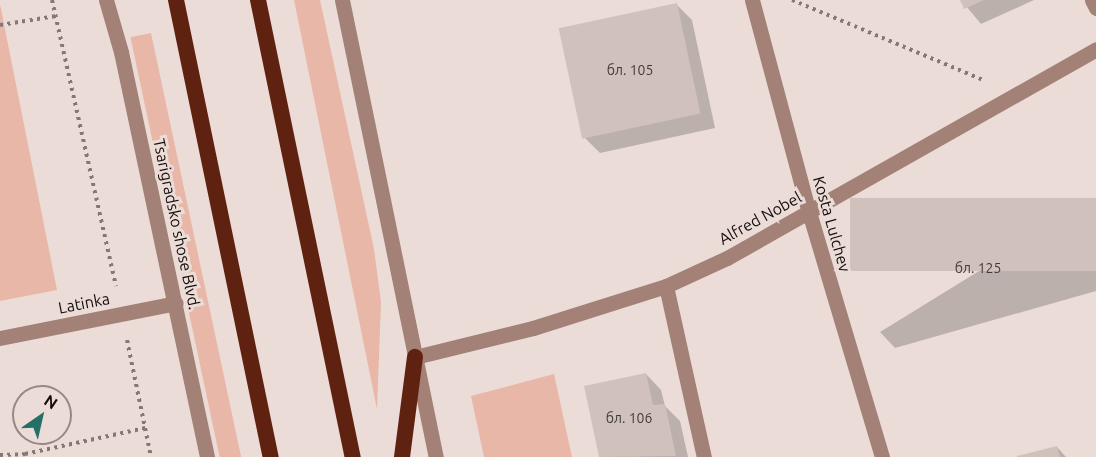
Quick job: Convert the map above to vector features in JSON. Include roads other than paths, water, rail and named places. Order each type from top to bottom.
[{"type":"highway","points":[[176,0],[271,457]]},
{"type":"highway","points":[[258,0],[353,457]]},
{"type":"highway","points":[[402,457],[415,357]]},
{"type":"street","name":"Tsarigradsko shose Blvd.","points":[[106,0],[176,303],[207,457]]},
{"type":"street","points":[[342,0],[436,457]]},
{"type":"street","name":"Kosta Lulchev","points":[[752,0],[809,212],[882,457]]},
{"type":"street","points":[[1092,0],[1096,8]]},
{"type":"street","name":"Alfred Nobel","points":[[415,357],[533,328],[666,286],[727,258],[1014,93],[1096,49]]},
{"type":"street","points":[[666,286],[704,457]]},
{"type":"street","name":"Latinka","points":[[0,338],[176,303]]}]
